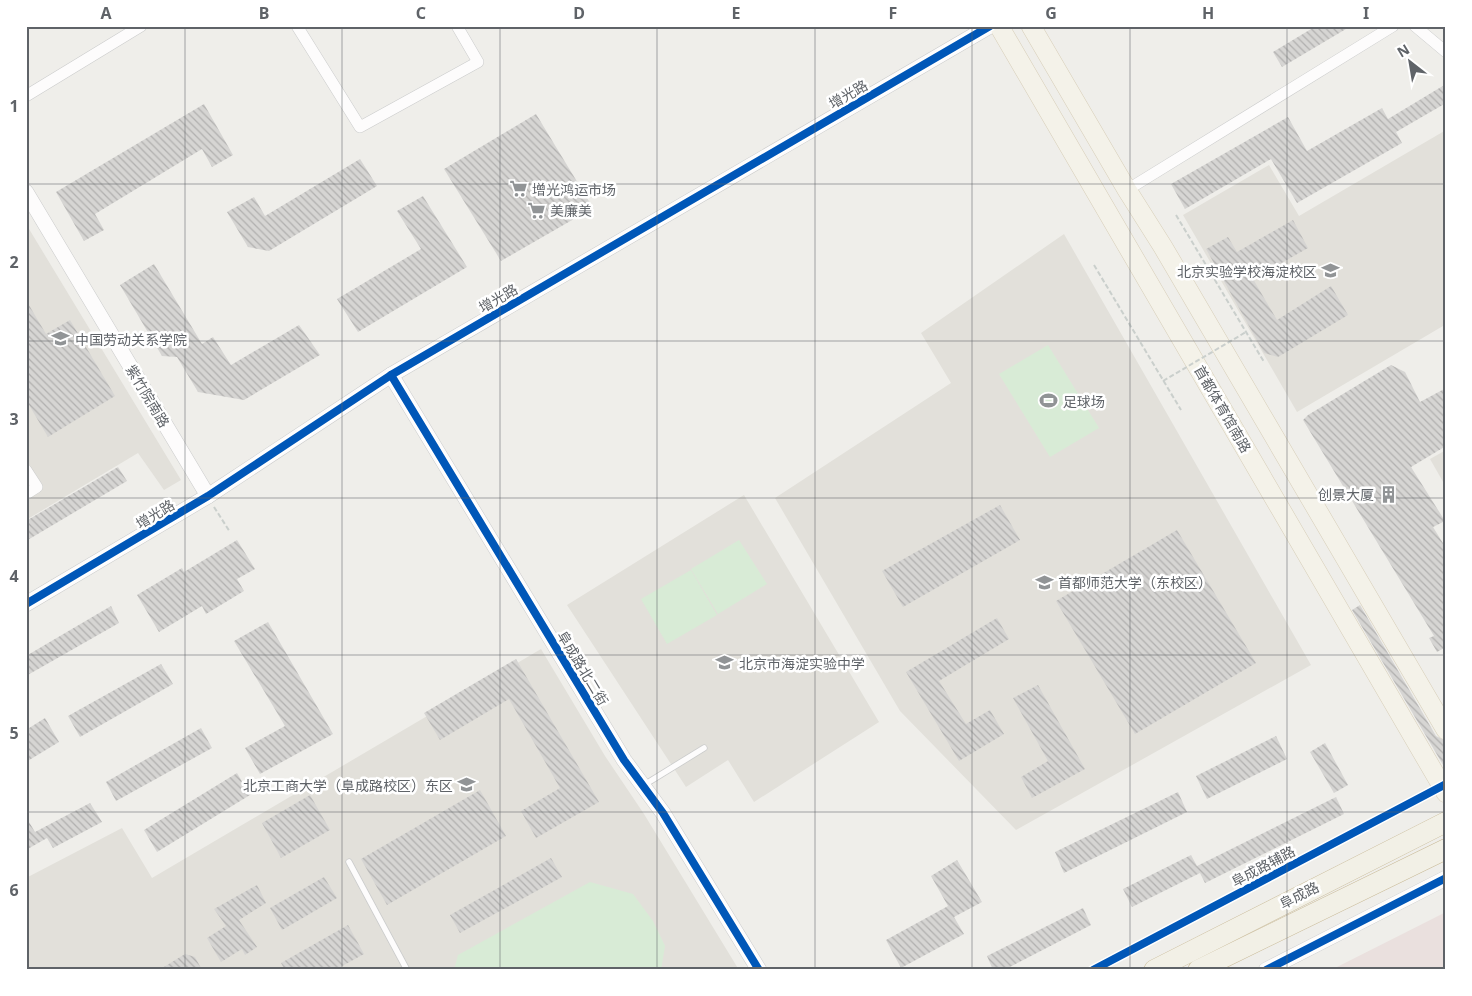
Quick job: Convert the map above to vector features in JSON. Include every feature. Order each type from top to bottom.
[{"type":"highway","name":"阜成路","points":[[1154,970],[1446,822]]},
{"type":"highway","name":"阜成路","points":[[1198,970],[1446,849]]},
{"type":"main road","name":"首都体育馆南路","points":[[999,26],[1446,793]]},
{"type":"main road","points":[[1031,26],[1446,730]]},
{"type":"street","points":[[26,96],[141,26]]},
{"type":"street","points":[[297,26],[360,127],[478,62],[457,26]]},
{"type":"street","name":"增光路","points":[[26,604],[208,496],[391,375],[990,26]]},
{"type":"street","points":[[1127,190],[1393,26]]},
{"type":"street","points":[[1415,26],[1446,52]]},
{"type":"street","name":"紫竹院南路","points":[[26,192],[208,496]]},
{"type":"street","name":"阜成路北二街","points":[[391,375],[624,760],[663,813],[760,970]]},
{"type":"street","points":[[26,470],[36,488],[26,494]]},
{"type":"street","points":[[1266,970],[1446,878]]},
{"type":"lane","points":[[643,786],[704,748]]},
{"type":"lane","points":[[349,862],[406,970]]},
{"type":"path","points":[[1176,215],[1264,362]]},
{"type":"path","points":[[1094,265],[1181,410]]},
{"type":"path","points":[[1163,381],[1246,332]]},
{"type":"path","points":[[208,496],[230,532]]},
{"type":"shaded area","name":"北京实验学校海淀校区","points":[[1446,130],[1446,331],[1443,326],[1297,412],[1183,215],[1269,165],[1299,216]]},
{"type":"shaded area","name":"中国劳动关系学院","points":[[26,224],[181,480],[164,490],[138,453],[26,520]]},
{"type":"shaded area","name":"首都师范大学（东校区）","points":[[1064,234],[1311,665],[1016,830],[900,711],[775,498],[951,383],[921,333]]},
{"type":"shaded area","points":[[1446,450],[1446,487],[1430,459]]},
{"type":"shaded area","name":"北京市海淀实验中学","points":[[744,495],[879,722],[754,802],[728,760],[686,787],[567,605]]},
{"type":"shaded area","name":"北京工商大学（阜成路校区）东区","points":[[541,649],[605,756],[644,814],[739,970],[26,970],[26,878],[122,828],[152,878]]},
{"type":"shaded area","points":[[1446,912],[1446,970],[1331,970]]},
{"type":"green space","name":"足球场","points":[[1048,345],[1099,428],[1050,457],[999,374]]},
{"type":"green space","points":[[739,540],[767,584],[718,614],[691,569]]},
{"type":"green space","points":[[691,570],[717,615],[667,644],[641,599]]},
{"type":"green space","points":[[590,882],[633,894],[653,921],[665,946],[661,970],[454,970],[458,955]]},
{"type":"building","points":[[1316,26],[1351,26],[1282,67],[1273,52]]},
{"type":"building","points":[[1446,84],[1446,103],[1396,132],[1402,143],[1297,203],[1271,159],[1185,209],[1171,184],[1288,117],[1307,151],[1382,108],[1388,119]]},
{"type":"building","points":[[204,104],[233,155],[212,167],[202,149],[95,214],[104,230],[84,241],[56,192]]},
{"type":"building","name":"增光鸿运市场","points":[[536,114],[593,208],[501,261],[444,169]]},
{"type":"building","points":[[360,159],[377,186],[269,251],[248,247],[227,212],[254,197],[265,216]]},
{"type":"building","points":[[423,196],[467,267],[358,332],[337,299],[421,249],[397,211]]},
{"type":"building","points":[[1293,220],[1308,248],[1253,279],[1277,320],[1331,286],[1348,315],[1278,357],[1264,353],[1206,249],[1228,237],[1237,252]]},
{"type":"building","points":[[154,264],[202,344],[213,337],[231,365],[299,325],[320,355],[244,400],[198,392],[177,357],[162,356],[120,285]]},
{"type":"building","points":[[26,300],[46,334],[70,320],[115,396],[48,437],[26,400]]},
{"type":"building","name":"创景大厦","points":[[1391,365],[1405,372],[1420,402],[1446,388],[1446,446],[1411,467],[1445,521],[1433,527],[1446,548],[1446,647],[1437,652],[1429,638],[1434,636],[1303,420],[1308,415]]},
{"type":"building","points":[[118,467],[127,481],[26,541],[26,521]]},
{"type":"building","points":[[1000,505],[1020,540],[903,607],[882,571]]},
{"type":"building","points":[[1177,530],[1256,663],[1135,734],[1056,601]]},
{"type":"building","points":[[237,540],[255,569],[237,579],[244,591],[206,614],[202,606],[159,632],[137,595],[182,568],[184,572]]},
{"type":"building","points":[[1360,605],[1436,736],[1446,741],[1446,770],[1352,610]]},
{"type":"building","points":[[111,606],[119,623],[26,676],[26,656]]},
{"type":"building","points":[[997,618],[1009,639],[939,681],[966,724],[990,710],[1004,734],[959,761],[906,672]]},
{"type":"building","points":[[268,622],[333,734],[260,774],[245,748],[285,726],[234,641]]},
{"type":"building","points":[[516,659],[599,802],[536,838],[521,811],[560,788],[509,699],[440,740],[424,713]]},
{"type":"building","points":[[161,664],[173,684],[80,737],[68,716]]},
{"type":"building","points":[[1038,685],[1085,769],[1032,798],[1021,777],[1048,761],[1013,698]]},
{"type":"building","points":[[45,718],[59,742],[26,762],[26,730]]},
{"type":"building","points":[[201,728],[212,748],[116,801],[106,782]]},
{"type":"building","points":[[1276,736],[1287,759],[1207,799],[1196,776]]},
{"type":"building","points":[[1325,743],[1348,785],[1334,793],[1310,752]]},
{"type":"building","points":[[237,773],[250,795],[157,852],[144,830]]},
{"type":"building","points":[[480,790],[506,836],[387,905],[361,859]]},
{"type":"building","points":[[1178,792],[1187,812],[1064,873],[1055,852]]},
{"type":"building","points":[[310,795],[330,830],[281,858],[262,823]]},
{"type":"building","points":[[1336,797],[1344,814],[1205,883],[1200,873],[1132,907],[1123,889],[1191,855],[1197,866]]},
{"type":"building","points":[[90,803],[102,822],[53,848],[47,838],[26,850],[26,817],[35,832]]},
{"type":"building","points":[[551,858],[562,877],[460,933],[450,915]]},
{"type":"building","points":[[957,860],[982,902],[954,917],[964,934],[901,968],[886,940],[948,906],[931,876]]},
{"type":"building","points":[[324,877],[337,898],[282,930],[270,908]]},
{"type":"building","points":[[257,885],[266,903],[239,920],[257,947],[245,955],[242,949],[221,962],[207,938],[226,926],[214,909]]},
{"type":"building","points":[[1083,908],[1091,925],[1004,970],[993,970],[987,956]]},
{"type":"building","points":[[348,925],[364,954],[335,970],[285,970],[281,963]]},
{"type":"building","points":[[185,954],[195,957],[202,970],[159,970]]},
{"type":"cycle path","points":[[26,604],[208,496],[391,375],[990,26]]},
{"type":"cycle path","points":[[391,375],[624,760],[663,813],[759,970]]},
{"type":"cycle path","name":"阜成路辅路","points":[[1093,970],[1446,784]]},
{"type":"cycle path","points":[[1266,970],[1446,878]]},
{"type":"place","name":"增光鸿运市场","points":[[518,189]]},
{"type":"place","name":"美廉美","points":[[536,210]]},
{"type":"place","name":"北京实验学校海淀校区","points":[[1331,271]]},
{"type":"place","name":"中国劳动关系学院","points":[[61,339]]},
{"type":"place","name":"足球场","points":[[1049,401]]},
{"type":"place","name":"创景大厦","points":[[1388,494]]},
{"type":"place","name":"首都师范大学（东校区）","points":[[1044,582]]},
{"type":"place","name":"北京市海淀实验中学","points":[[725,663]]},
{"type":"place","name":"北京工商大学（阜成路校区）东区","points":[[467,785]]}]
